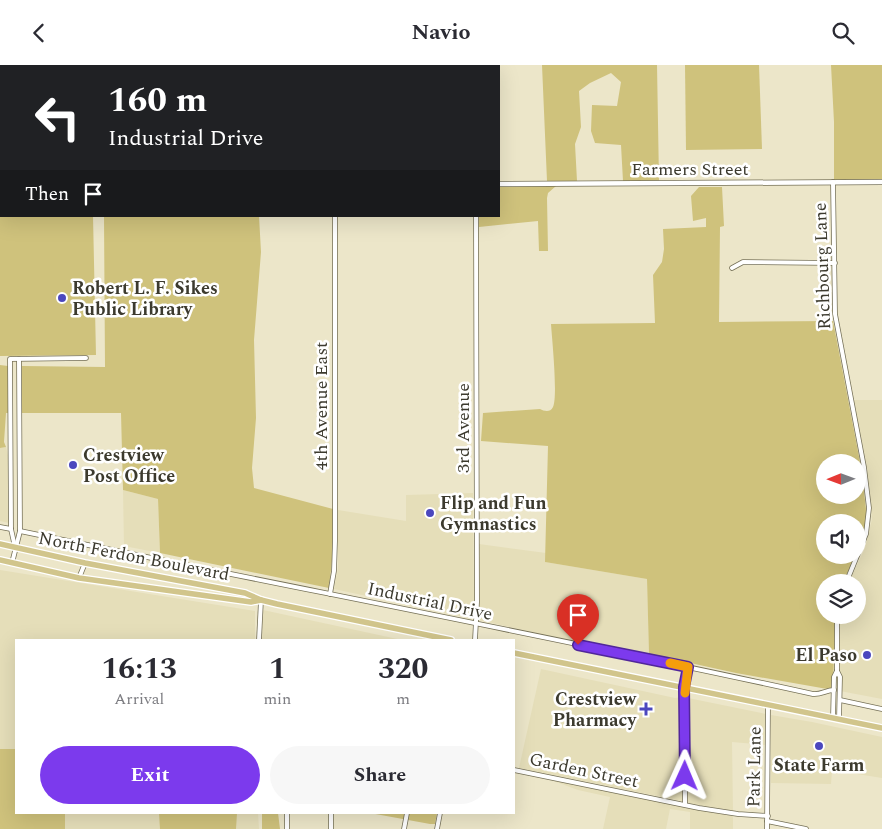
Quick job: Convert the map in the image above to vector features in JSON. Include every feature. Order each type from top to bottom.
[{"type":"main road","name":"North Ferdon Boulevard","points":[[0,544],[84,563],[245,593],[261,600],[446,639]]},
{"type":"main road","name":"North Ferdon Boulevard","points":[[0,560],[79,578],[251,602],[261,600]]},
{"type":"main road","points":[[515,653],[882,728]]},
{"type":"street","name":"Richbourg Lane","points":[[834,182],[834,263],[837,327],[864,467],[869,508],[866,534],[850,574]]},
{"type":"street","name":"Farmers Street","points":[[500,184],[882,182]]},
{"type":"street","name":"4th Avenue East","points":[[330,594],[334,571],[335,541],[335,217]]},
{"type":"street","name":"3rd Avenue","points":[[475,639],[476,217]]},
{"type":"street","points":[[732,268],[738,263],[752,262],[834,263]]},
{"type":"street","points":[[15,547],[11,529],[10,359],[86,358]]},
{"type":"street","points":[[12,563],[20,531],[19,359]]},
{"type":"street","points":[[11,424],[20,424]]},
{"type":"street","points":[[11,494],[20,494]]},
{"type":"street","points":[[0,527],[11,529]]},
{"type":"street","name":"Industrial Drive","points":[[20,531],[818,695],[834,690]]},
{"type":"street","points":[[79,578],[84,563]]},
{"type":"street","points":[[259,639],[261,600]]},
{"type":"street","points":[[836,719],[840,700],[840,677],[837,671],[837,624]]},
{"type":"street","points":[[685,804],[684,687],[688,667]]},
{"type":"street","points":[[836,719],[834,677],[837,671]]},
{"type":"street","points":[[840,700],[882,709]]},
{"type":"street","name":"Park Lane","points":[[767,829],[768,705]]},
{"type":"street","name":"Garden Street","points":[[515,770],[726,812],[768,815]]},
{"type":"street","points":[[287,814],[287,829]]},
{"type":"street","points":[[331,829],[332,814]]},
{"type":"street","points":[[404,829],[407,814]]},
{"type":"street","points":[[437,829],[440,814]]},
{"type":"street","points":[[768,821],[806,829]]},
{"type":"shaded area","points":[[542,65],[657,65],[659,181],[623,181],[621,145],[595,143],[591,131],[592,105],[617,106],[621,82],[611,73],[590,83],[579,91],[581,127],[575,144],[577,181],[547,181]]},
{"type":"shaded area","points":[[685,65],[759,65],[762,149],[686,150]]},
{"type":"shaded area","points":[[831,65],[882,65],[882,180],[834,180],[834,122]]},
{"type":"shaded area","points":[[500,186],[556,186],[548,193],[547,198],[548,251],[539,251],[538,221],[479,227],[479,217],[500,217]]},
{"type":"shaded area","points":[[699,187],[722,187],[724,226],[720,227],[719,322],[833,321],[859,454],[816,454],[816,504],[865,504],[866,514],[816,514],[816,564],[852,564],[847,574],[816,574],[816,624],[835,624],[833,690],[736,673],[649,654],[647,579],[545,562],[548,446],[481,441],[483,413],[540,409],[547,411],[553,407],[555,380],[551,324],[655,323],[653,275],[662,262],[664,249],[663,229],[706,227],[706,218],[693,221],[691,196]]},
{"type":"shaded area","points":[[0,217],[93,217],[96,355],[0,356]]},
{"type":"shaded area","points":[[104,217],[259,217],[261,252],[254,340],[256,418],[252,468],[254,488],[333,509],[332,560],[329,588],[160,553],[158,499],[123,490],[121,413],[22,413],[22,366],[105,367]]},
{"type":"shaded area","points":[[0,365],[8,366],[8,413],[6,413],[4,442],[6,447],[0,448]]},
{"type":"shaded area","points":[[853,400],[882,400],[882,699],[840,691],[840,624],[866,624],[866,574],[853,574],[857,564],[866,564],[866,544],[872,519],[866,454],[864,454]]},
{"type":"shaded area","points":[[6,447],[8,455],[9,523],[0,521],[0,448]]},
{"type":"shaded area","points":[[123,490],[158,499],[160,553],[124,546]]},
{"type":"shaded area","points":[[473,493],[474,619],[334,589],[338,569],[338,510],[406,521],[406,495]]},
{"type":"shaded area","points":[[479,544],[546,553],[545,562],[647,579],[649,654],[550,636],[479,620]]},
{"type":"shaded area","points":[[0,570],[255,611],[255,639],[15,639],[15,814],[258,814],[259,829],[0,829]]},
{"type":"shaded area","points":[[263,610],[397,639],[262,639]]},
{"type":"shaded area","points":[[541,669],[675,698],[682,697],[682,801],[519,768]]},
{"type":"shaded area","points":[[688,698],[766,714],[766,745],[732,742],[733,811],[688,803]]},
{"type":"shaded area","points":[[771,715],[882,737],[882,778],[832,770],[831,784],[771,783]]},
{"type":"shaded area","points":[[0,749],[15,749],[15,814],[65,814],[65,829],[0,829]]},
{"type":"shaded area","points":[[551,780],[733,816],[733,829],[690,829],[690,812],[670,809],[666,829],[603,829],[610,797],[578,790]]},
{"type":"shaded area","points":[[159,814],[237,814],[236,829],[160,829]]},
{"type":"shaded area","points":[[262,814],[278,814],[280,829],[262,829]]},
{"type":"shaded area","points":[[375,814],[437,814],[435,824]]},
{"type":"slow traffic","points":[[670,663],[688,667],[684,687],[685,693]]},
{"type":"place","name":"Robert L. F. Sikes Public Library","points":[[62,298]]},
{"type":"place","name":"Crestview Post Office","points":[[73,465]]},
{"type":"place","name":"Flip and Fun Gymnastics","points":[[430,513]]},
{"type":"place","name":"El Paso","points":[[867,655]]},
{"type":"place","name":"Crestview Pharmacy","points":[[646,709]]},
{"type":"place","name":"State Farm","points":[[819,746]]},
{"type":"route","points":[[578,645],[688,667],[684,687],[685,776]]}]
